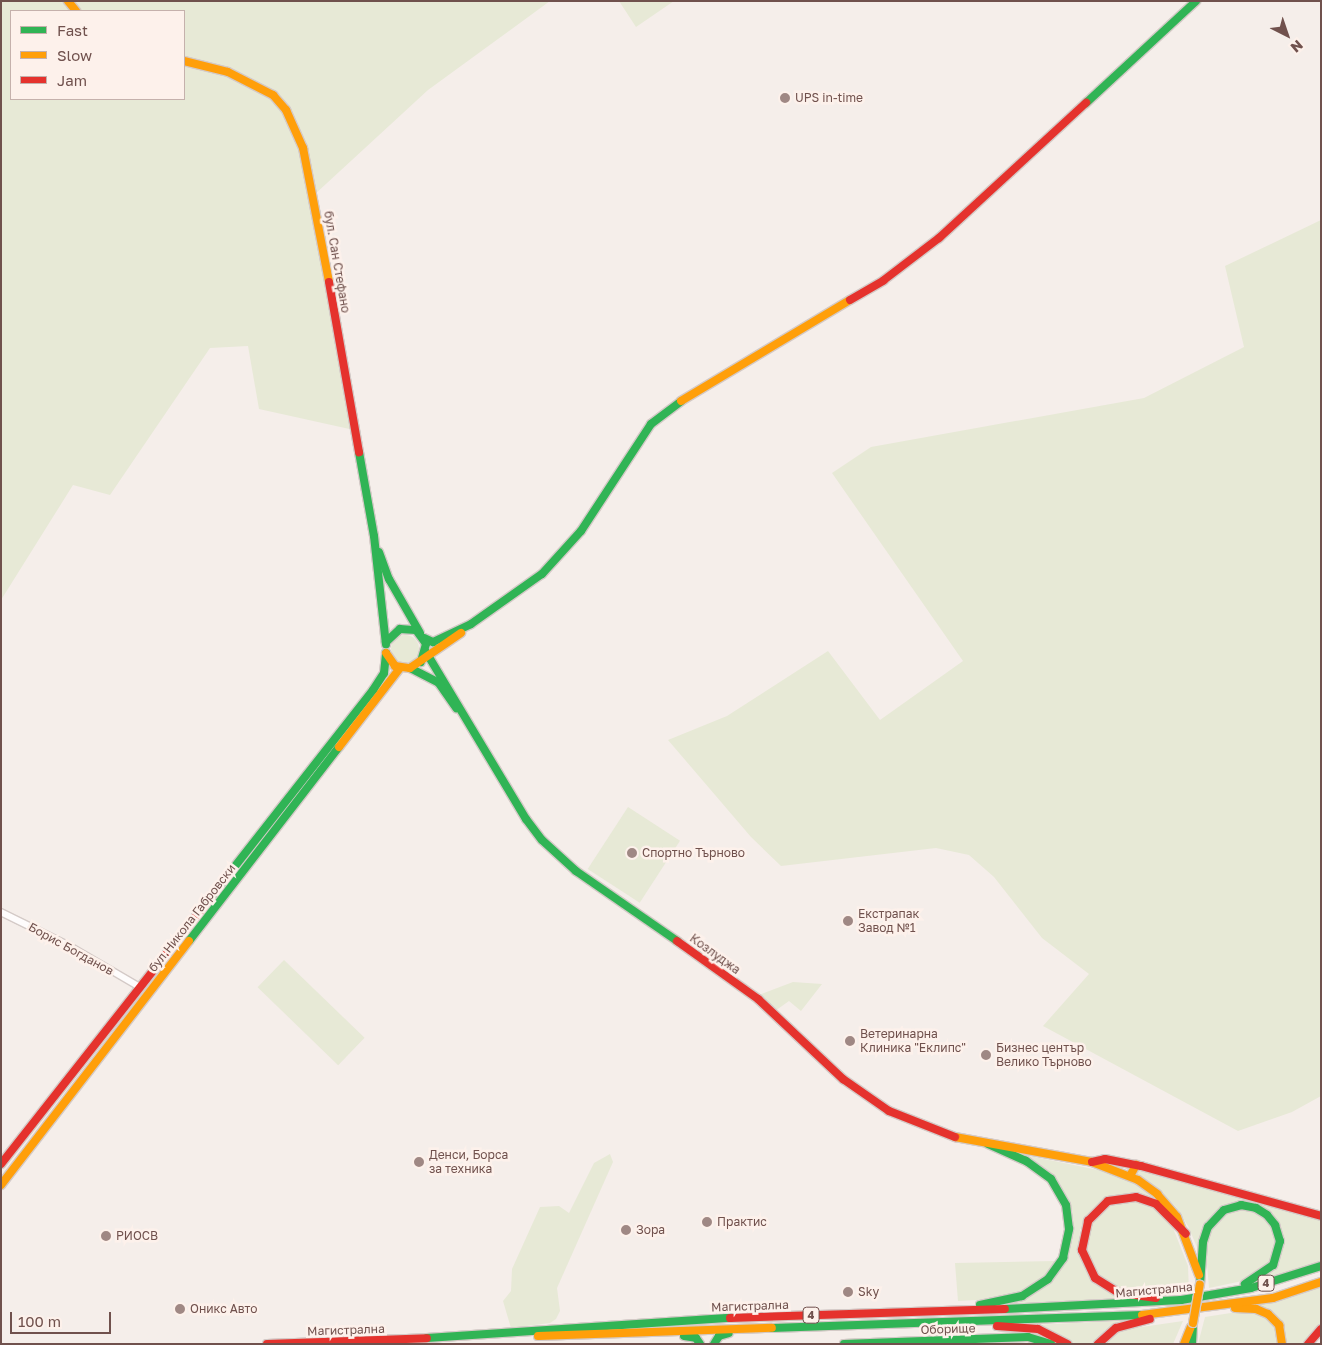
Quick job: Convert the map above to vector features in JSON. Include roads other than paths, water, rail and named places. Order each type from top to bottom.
[{"type":"main road","points":[[471,624],[433,642],[411,628],[400,629],[390,634],[386,644],[386,654],[390,661],[400,668],[410,668],[420,662],[427,654],[471,624],[522,589],[565,552],[651,424],[663,412],[884,280],[939,238],[1196,1]]},
{"type":"main road","name":"бул. Сан Стефано","points":[[185,61],[228,72],[273,95],[296,128],[314,195],[374,536],[386,644]]},
{"type":"main road","name":"бул. Сан Стефано","points":[[374,536],[389,579],[422,636]]},
{"type":"main road","points":[[422,636],[427,654]]},
{"type":"main road","name":"бул.Никола Габровски","points":[[1,1164],[373,690],[384,673],[386,654]]},
{"type":"main road","name":"Козлуджа","points":[[427,654],[526,819],[542,840],[576,871],[753,995],[825,1064],[873,1101],[921,1127],[988,1144]]},
{"type":"main road","name":"бул.Никола Габровски","points":[[2,1184],[400,668]]},
{"type":"main road","name":"Козлуджа","points":[[410,668],[438,682],[472,728]]},
{"type":"main road","points":[[988,1144],[1092,1162],[1130,1176],[1164,1201],[1186,1234],[1200,1285]]},
{"type":"main road","points":[[915,1312],[994,1303],[1022,1296],[1048,1279],[1063,1258],[1068,1241],[1069,1218],[1058,1188],[1034,1165],[988,1144]]},
{"type":"main road","points":[[1092,1162],[1105,1159],[1136,1165],[1321,1216]]},
{"type":"main road","points":[[1130,1176],[1136,1165]]},
{"type":"main road","points":[[1181,1300],[1124,1294],[1108,1288],[1089,1270],[1082,1245],[1084,1230],[1094,1212],[1108,1201],[1125,1196],[1152,1202],[1186,1234]]},
{"type":"main road","points":[[1192,1344],[1193,1323],[1200,1285],[1203,1242],[1215,1218],[1237,1206],[1256,1208],[1275,1225],[1280,1241],[1273,1265],[1254,1281],[1210,1295]]},
{"type":"main road","name":"Магистрална","points":[[267,1344],[442,1338],[669,1320],[915,1312],[1181,1300],[1259,1286],[1321,1266]]},
{"type":"main road","name":"4","points":[[442,1338],[744,1330],[1182,1312],[1273,1298],[1321,1282]]},
{"type":"main road","points":[[1210,1308],[1265,1312],[1278,1325],[1282,1344]]},
{"type":"main road","points":[[1098,1344],[1116,1328],[1182,1312]]},
{"type":"main road","points":[[915,1323],[1032,1327],[1053,1334],[1067,1344]]},
{"type":"main road","points":[[1184,1344],[1193,1323]]},
{"type":"main road","points":[[1308,1344],[1321,1329]]},
{"type":"main road","points":[[714,1344],[719,1336],[744,1330]]},
{"type":"main road","points":[[644,1332],[690,1336],[700,1344]]},
{"type":"main road","name":"Оборище","points":[[844,1344],[1028,1337],[1051,1344]]},
{"type":"street","name":"Борис Богданов","points":[[1,912],[70,946],[140,987]]},
{"type":"place","name":"UPS in-time","points":[[785,98]]},
{"type":"place","name":"Спортно Търново","points":[[632,853]]},
{"type":"place","name":"Екстрапак Завод №1","points":[[848,921]]},
{"type":"place","name":"Ветеринарна Клиника \"Еклипс\"","points":[[850,1041]]},
{"type":"place","name":"Бизнес център Велико Търново","points":[[986,1055]]},
{"type":"place","name":"Денси, Борса за техника","points":[[419,1162]]},
{"type":"place","name":"Практис","points":[[707,1222]]},
{"type":"place","name":"Зора","points":[[626,1230]]},
{"type":"place","name":"РИОСВ","points":[[106,1236]]},
{"type":"place","name":"Sky","points":[[848,1292]]},
{"type":"place","name":"Оникс Авто","points":[[180,1309]]}]
